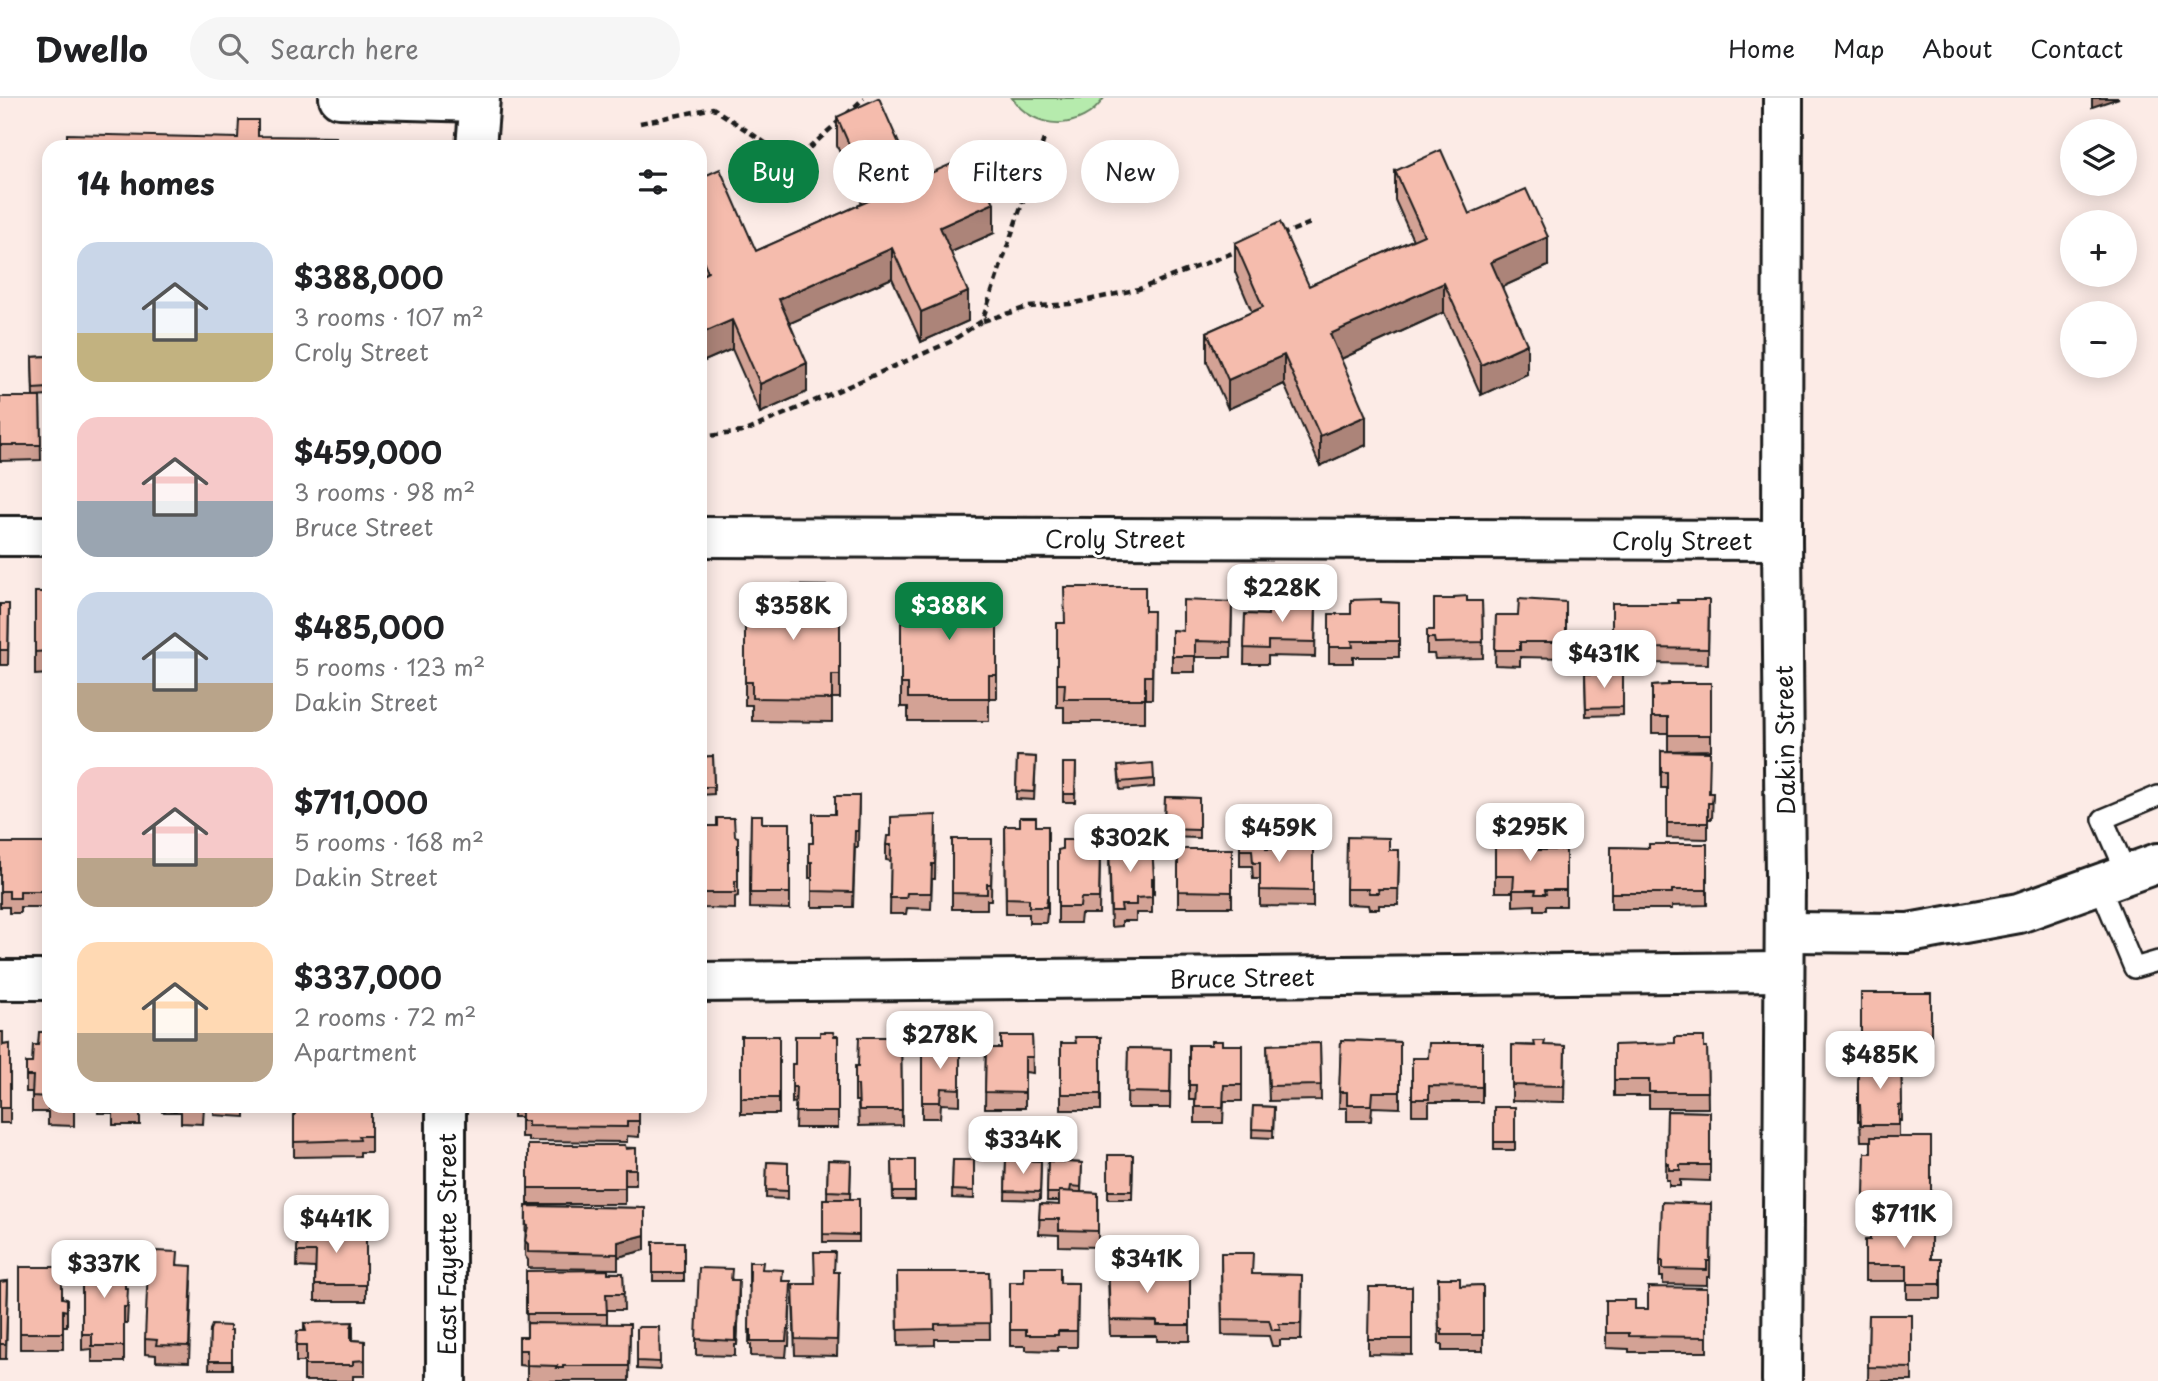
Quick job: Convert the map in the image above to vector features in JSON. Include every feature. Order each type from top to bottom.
[{"type":"street","points":[[339,98],[480,100],[477,140]]},
{"type":"street","name":"Dakin Street","points":[[1782,1381],[1785,932],[1783,98]]},
{"type":"street","points":[[0,536],[42,536]]},
{"type":"street","name":"Croly Street","points":[[707,537],[1782,540]]},
{"type":"street","points":[[1785,932],[1909,933],[2019,913],[2128,874]]},
{"type":"street","name":"Bruce Street","points":[[707,982],[1784,972]]},
{"type":"street","points":[[0,980],[42,980]]},
{"type":"street","name":"East Fayette Street","points":[[446,1113],[446,1381]]},
{"type":"lane","points":[[2158,796],[2103,819],[2128,874],[2134,968],[2158,961]]},
{"type":"path","points":[[640,123],[713,108],[794,162],[864,98]]},
{"type":"path","points":[[982,321],[1044,139]]},
{"type":"path","points":[[1272,238],[1313,222]]},
{"type":"path","points":[[707,436],[743,432],[950,342],[982,321],[1028,307],[1070,303],[1139,289],[1247,247]]},
{"type":"green space","points":[[1012,98],[1104,98],[1095,109],[1083,117],[1058,123],[1033,117],[1021,109]]},
{"type":"building","points":[[879,98],[897,140],[847,140],[837,117]]},
{"type":"building","points":[[239,120],[258,120],[258,136],[336,137],[336,140],[67,140],[67,134],[238,138]]},
{"type":"building","points":[[1441,150],[1469,214],[1526,189],[1548,237],[1491,262],[1527,344],[1481,365],[1444,283],[1330,334],[1366,416],[1320,436],[1284,355],[1228,380],[1207,332],[1263,307],[1235,243],[1280,222],[1309,286],[1424,235],[1395,171]]},
{"type":"building","points":[[948,166],[948,203],[994,203],[940,227],[968,292],[921,312],[892,248],[779,299],[807,363],[760,384],[732,320],[707,331],[707,175],[720,169],[728,187],[728,203],[735,203],[756,251],[864,203],[934,203],[934,172]]},
{"type":"building","points":[[42,356],[42,388],[33,389],[32,357]]},
{"type":"building","points":[[0,397],[40,397],[41,445],[0,445]]},
{"type":"building","points":[[752,585],[834,586],[833,610],[840,611],[840,675],[832,675],[832,699],[752,698],[752,682],[745,682],[745,623],[752,623]]},
{"type":"building","points":[[908,586],[989,586],[989,609],[997,609],[997,675],[989,675],[989,698],[908,698],[908,684],[901,684],[901,623],[908,623]]},
{"type":"building","points":[[1064,587],[1145,587],[1145,611],[1153,611],[1152,676],[1145,676],[1145,699],[1064,699],[1065,684],[1057,684],[1057,623],[1065,623]]},
{"type":"building","points":[[35,592],[42,592],[42,652],[35,652]]},
{"type":"building","points":[[1467,596],[1467,601],[1482,601],[1483,642],[1435,643],[1434,638],[1427,638],[1427,630],[1434,630],[1434,599]]},
{"type":"building","points":[[1268,599],[1316,600],[1315,642],[1268,641],[1268,649],[1244,648],[1245,614],[1268,615]]},
{"type":"building","points":[[1381,599],[1381,602],[1399,603],[1399,641],[1352,641],[1353,647],[1329,647],[1329,614],[1351,614],[1351,600]]},
{"type":"building","points":[[1519,599],[1566,602],[1566,642],[1520,642],[1520,650],[1495,650],[1496,615],[1518,615]]},
{"type":"building","points":[[1183,600],[1232,602],[1231,642],[1195,641],[1195,656],[1172,656],[1172,630],[1183,631]]},
{"type":"building","points":[[1677,600],[1709,600],[1708,649],[1649,648],[1649,638],[1612,638],[1612,603],[1678,603]]},
{"type":"building","points":[[0,604],[9,604],[8,650],[0,650]]},
{"type":"building","points":[[1623,673],[1623,707],[1586,708],[1585,674]]},
{"type":"building","points":[[1668,683],[1711,683],[1711,735],[1668,735],[1668,717],[1652,717],[1652,686]]},
{"type":"building","points":[[1661,751],[1710,752],[1709,793],[1713,793],[1712,803],[1708,803],[1708,823],[1667,823],[1667,772],[1661,772]]},
{"type":"building","points":[[707,756],[713,756],[714,787],[707,787]]},
{"type":"building","points":[[1017,756],[1036,757],[1034,792],[1016,791]]},
{"type":"building","points":[[1063,763],[1076,763],[1075,794],[1063,794]]},
{"type":"building","points":[[1153,763],[1154,779],[1120,782],[1118,766]]},
{"type":"building","points":[[835,796],[859,796],[853,892],[812,891],[809,843],[813,843],[813,814],[835,814]]},
{"type":"building","points":[[1165,797],[1199,798],[1199,830],[1164,829]]},
{"type":"building","points":[[751,815],[762,815],[762,823],[790,823],[790,893],[750,893]]},
{"type":"building","points":[[936,815],[935,864],[932,864],[931,893],[907,893],[906,898],[890,898],[891,845],[886,845],[887,836],[891,836],[891,817]]},
{"type":"building","points":[[1020,817],[1036,817],[1036,826],[1048,826],[1046,907],[1029,907],[1029,899],[1006,898],[1005,826],[1020,826]]},
{"type":"building","points":[[717,818],[734,818],[735,836],[738,837],[738,881],[735,881],[735,893],[707,893],[707,826],[717,826]]},
{"type":"building","points":[[1240,830],[1266,830],[1266,849],[1313,849],[1313,891],[1260,890],[1260,863],[1253,863],[1252,850],[1240,850]]},
{"type":"building","points":[[1495,833],[1538,833],[1538,850],[1566,850],[1566,890],[1545,890],[1546,894],[1535,894],[1536,890],[1513,890],[1514,876],[1495,876]]},
{"type":"building","points":[[1347,837],[1389,838],[1389,850],[1399,850],[1398,889],[1378,889],[1379,893],[1369,893],[1368,889],[1346,889]]},
{"type":"building","points":[[952,839],[992,839],[991,884],[987,884],[987,894],[952,893]]},
{"type":"building","points":[[1062,840],[1078,840],[1078,850],[1100,850],[1099,898],[1081,898],[1080,907],[1058,907],[1058,850],[1062,849]]},
{"type":"building","points":[[1109,840],[1125,840],[1126,846],[1152,846],[1152,897],[1136,898],[1136,905],[1121,905],[1122,911],[1111,911]]},
{"type":"building","points":[[0,843],[42,843],[42,891],[20,891],[20,898],[9,898],[9,891],[0,891]]},
{"type":"building","points":[[1649,844],[1707,844],[1707,890],[1611,893],[1611,847],[1649,848]]},
{"type":"building","points":[[1178,849],[1232,849],[1232,892],[1178,891]]},
{"type":"building","points":[[1861,993],[1931,993],[1931,1043],[1861,1042]]},
{"type":"building","points":[[0,1032],[3,1032],[3,1045],[10,1044],[10,1108],[0,1108]]},
{"type":"building","points":[[39,1032],[42,1032],[42,1097],[32,1096],[33,1076],[26,1076],[26,1063],[32,1063],[33,1045],[38,1045]]},
{"type":"building","points":[[820,1032],[833,1032],[834,1036],[838,1036],[838,1112],[795,1112],[796,1087],[792,1087],[792,1064],[795,1064],[795,1036],[820,1036]]},
{"type":"building","points":[[741,1036],[779,1036],[779,1098],[741,1098]]},
{"type":"building","points":[[1001,1036],[1032,1036],[1033,1057],[1025,1057],[1025,1093],[985,1092],[986,1048],[1001,1048]]},
{"type":"building","points":[[859,1037],[901,1037],[902,1110],[859,1110],[855,1066],[858,1066]]},
{"type":"building","points":[[1075,1037],[1101,1037],[1101,1094],[1061,1094],[1061,1043],[1076,1043]]},
{"type":"building","points":[[1675,1037],[1704,1037],[1704,1047],[1707,1047],[1708,1092],[1649,1092],[1649,1080],[1614,1080],[1614,1045],[1675,1043]]},
{"type":"building","points":[[1341,1040],[1400,1042],[1400,1092],[1372,1092],[1371,1105],[1347,1105],[1347,1092],[1339,1092]]},
{"type":"building","points":[[1211,1041],[1222,1041],[1222,1045],[1242,1045],[1242,1085],[1224,1085],[1223,1107],[1195,1107],[1196,1085],[1189,1085],[1189,1045],[1211,1045]]},
{"type":"building","points":[[1534,1041],[1545,1041],[1544,1045],[1565,1046],[1564,1086],[1512,1085],[1512,1045],[1535,1046]]},
{"type":"building","points":[[1320,1043],[1321,1085],[1269,1086],[1267,1045]]},
{"type":"building","points":[[1429,1043],[1482,1043],[1482,1087],[1429,1086],[1429,1099],[1412,1099],[1412,1058],[1428,1058]]},
{"type":"building","points":[[930,1045],[960,1048],[960,1089],[941,1088],[940,1102],[922,1102],[922,1047],[930,1048]]},
{"type":"building","points":[[1128,1048],[1171,1049],[1170,1093],[1127,1092]]},
{"type":"building","points":[[1858,1058],[1901,1058],[1902,1105],[1899,1106],[1899,1125],[1861,1125],[1858,1105]]},
{"type":"building","points":[[1253,1106],[1274,1107],[1273,1130],[1252,1129]]},
{"type":"building","points":[[1494,1107],[1515,1107],[1515,1142],[1494,1142]]},
{"type":"building","points":[[1667,1111],[1710,1112],[1710,1165],[1680,1165],[1680,1170],[1669,1170],[1669,1164],[1666,1164]]},
{"type":"building","points":[[371,1113],[371,1136],[359,1136],[360,1140],[294,1142],[295,1114]]},
{"type":"building","points":[[521,1113],[639,1113],[639,1121],[627,1121],[627,1127],[528,1126],[528,1121],[521,1121]]},
{"type":"building","points":[[1871,1137],[1931,1137],[1931,1197],[1864,1197],[1865,1153],[1871,1153]]},
{"type":"building","points":[[528,1145],[625,1145],[626,1149],[636,1148],[636,1169],[625,1169],[625,1188],[528,1188]]},
{"type":"building","points":[[1108,1155],[1133,1155],[1132,1191],[1108,1191]]},
{"type":"building","points":[[828,1160],[851,1161],[850,1192],[827,1191]]},
{"type":"building","points":[[892,1160],[915,1160],[915,1192],[893,1192]]},
{"type":"building","points":[[953,1160],[974,1160],[974,1191],[952,1190]]},
{"type":"building","points":[[1006,1160],[1041,1161],[1040,1192],[1005,1191]]},
{"type":"building","points":[[1048,1161],[1082,1163],[1081,1187],[1071,1186],[1070,1192],[1047,1193]]},
{"type":"building","points":[[767,1162],[788,1163],[788,1191],[766,1190]]},
{"type":"building","points":[[1059,1191],[1098,1193],[1098,1231],[1059,1230],[1059,1219],[1039,1219],[1040,1204],[1059,1205]]},
{"type":"building","points":[[823,1199],[859,1199],[859,1235],[823,1234]]},
{"type":"building","points":[[1662,1202],[1711,1204],[1710,1261],[1707,1261],[1707,1270],[1663,1269],[1663,1261],[1660,1261]]},
{"type":"building","points":[[526,1206],[645,1208],[645,1235],[618,1242],[618,1254],[528,1252],[528,1244],[525,1241],[528,1226]]},
{"type":"building","points":[[1870,1222],[1931,1223],[1931,1259],[1941,1259],[1941,1284],[1907,1284],[1907,1265],[1865,1265],[1865,1240],[1870,1240]]},
{"type":"building","points":[[298,1228],[366,1229],[366,1285],[315,1285],[316,1252],[297,1252]]},
{"type":"building","points":[[653,1242],[684,1242],[684,1273],[653,1273]]},
{"type":"building","points":[[89,1251],[113,1251],[114,1265],[125,1265],[125,1288],[128,1288],[127,1307],[124,1307],[124,1346],[92,1346],[92,1334],[82,1334],[82,1265],[89,1265]]},
{"type":"building","points":[[154,1251],[178,1252],[177,1265],[192,1266],[189,1346],[156,1345],[157,1340],[145,1339],[148,1265],[153,1265]]},
{"type":"building","points":[[814,1252],[835,1252],[834,1272],[839,1272],[837,1340],[795,1339],[793,1284],[815,1284]]},
{"type":"building","points":[[1221,1253],[1253,1253],[1252,1274],[1302,1275],[1301,1324],[1279,1324],[1280,1330],[1272,1330],[1269,1320],[1222,1319]]},
{"type":"building","points":[[1108,1259],[1146,1259],[1146,1276],[1190,1276],[1190,1325],[1110,1320]]},
{"type":"building","points":[[749,1262],[763,1262],[762,1269],[783,1270],[782,1281],[791,1281],[786,1341],[751,1341]]},
{"type":"building","points":[[20,1267],[62,1267],[62,1298],[67,1299],[67,1311],[63,1310],[63,1333],[20,1333]]},
{"type":"building","points":[[1024,1267],[1060,1267],[1060,1283],[1078,1283],[1077,1331],[1058,1331],[1058,1335],[1026,1335],[1026,1330],[1010,1330],[1010,1282],[1024,1282]]},
{"type":"building","points":[[699,1268],[732,1269],[731,1280],[739,1280],[735,1341],[696,1339]]},
{"type":"building","points":[[608,1270],[608,1273],[623,1273],[624,1294],[606,1294],[607,1314],[526,1314],[526,1271]]},
{"type":"building","points":[[897,1272],[989,1272],[990,1323],[935,1324],[935,1329],[898,1330]]},
{"type":"building","points":[[1438,1278],[1460,1278],[1460,1286],[1483,1285],[1483,1335],[1442,1335],[1442,1329],[1439,1328]]},
{"type":"building","points":[[8,1281],[6,1344],[0,1344],[0,1282]]},
{"type":"building","points":[[1369,1287],[1412,1287],[1412,1339],[1368,1339]]},
{"type":"building","points":[[1648,1287],[1707,1288],[1707,1337],[1606,1333],[1606,1300],[1635,1300],[1635,1309],[1648,1309]]},
{"type":"building","points":[[1869,1315],[1912,1315],[1912,1368],[1868,1367]]},
{"type":"building","points":[[353,1322],[351,1340],[365,1341],[365,1360],[353,1361],[353,1365],[304,1365],[306,1346],[296,1346],[297,1331],[306,1331],[304,1323]]},
{"type":"building","points":[[527,1323],[630,1324],[629,1366],[556,1368],[557,1366],[527,1365],[527,1350],[519,1350],[519,1337],[527,1337]]},
{"type":"building","points":[[212,1325],[230,1326],[232,1361],[209,1361]]},
{"type":"building","points":[[639,1327],[659,1327],[660,1362],[637,1361]]}]
